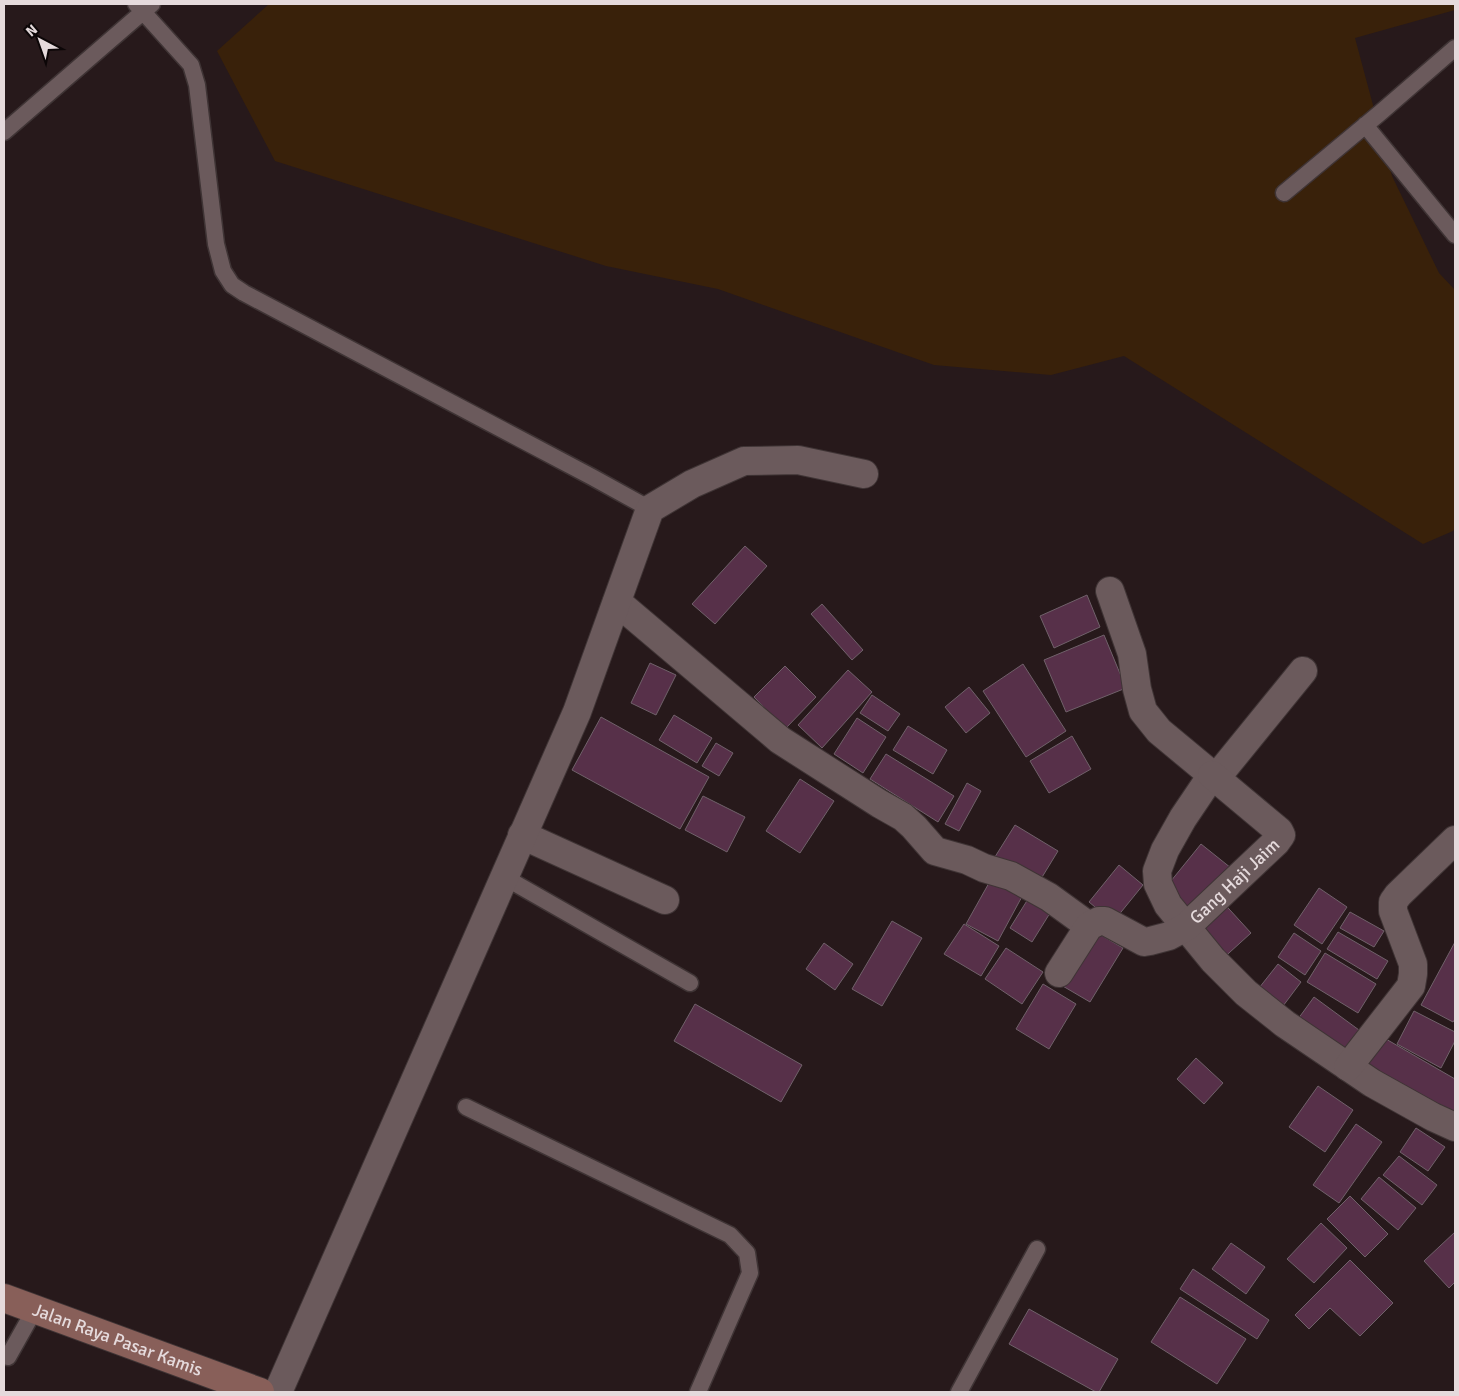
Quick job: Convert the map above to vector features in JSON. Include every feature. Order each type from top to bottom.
[{"type":"main road","name":"Jalan Raya Pasar Kamis","points":[[4,1298],[260,1392]]},
{"type":"street","points":[[278,1392],[577,712],[650,509],[692,484],[744,462],[798,460],[864,474]]},
{"type":"street","points":[[1110,591],[1132,654],[1137,690],[1143,711],[1159,731],[1214,777]]},
{"type":"street","points":[[617,602],[780,740],[903,817],[935,851],[1011,876],[1049,897],[1090,926]]},
{"type":"street","points":[[1303,671],[1214,777],[1174,834],[1157,871],[1158,884],[1168,905],[1213,960],[1246,993],[1285,1024],[1348,1068],[1455,1128]]},
{"type":"street","name":"Gang Haji Jaim","points":[[1186,927],[1265,854],[1281,835],[1279,831],[1214,777]]},
{"type":"street","points":[[522,836],[665,900]]},
{"type":"street","points":[[1348,1068],[1411,986],[1413,964],[1393,911],[1393,902],[1455,840]]},
{"type":"street","points":[[1059,973],[1090,926],[1099,921],[1105,921],[1144,942],[1162,938],[1186,927]]},
{"type":"lane","points":[[4,132],[144,6],[191,65],[197,85],[216,244],[223,271],[232,285],[253,298],[575,467],[650,509]]},
{"type":"lane","points":[[1284,193],[1455,48]]},
{"type":"lane","points":[[1365,125],[1455,235]]},
{"type":"lane","points":[[504,877],[690,983]]},
{"type":"lane","points":[[466,1108],[730,1234],[747,1253],[750,1273],[698,1392]]},
{"type":"lane","points":[[959,1392],[1037,1249]]},
{"type":"lane","points":[[8,1357],[35,1309]]},
{"type":"shaded area","points":[[269,4],[1455,4],[1455,10],[1355,38],[1392,176],[1439,273],[1455,290],[1455,528],[1453,531],[1423,544],[1124,356],[1051,375],[934,365],[718,289],[606,266],[275,161],[217,51]]},
{"type":"building","points":[[745,546],[767,566],[715,624],[692,604]]},
{"type":"building","points":[[1087,595],[1100,627],[1054,648],[1040,616]]},
{"type":"building","points":[[822,604],[863,650],[852,660],[811,614]]},
{"type":"building","points":[[1104,635],[1126,688],[1066,712],[1044,660]]},
{"type":"building","points":[[650,663],[676,675],[656,715],[631,703]]},
{"type":"building","points":[[1023,664],[1066,731],[1026,757],[983,691]]},
{"type":"building","points":[[785,666],[816,697],[785,729],[754,697]]},
{"type":"building","points":[[848,670],[872,692],[822,748],[798,725]]},
{"type":"building","points":[[969,687],[990,713],[966,733],[945,707]]},
{"type":"building","points":[[872,695],[900,714],[888,731],[860,713]]},
{"type":"building","points":[[674,715],[712,738],[697,763],[659,740]]},
{"type":"building","points":[[601,717],[709,777],[680,829],[572,770]]},
{"type":"building","points":[[857,718],[886,737],[863,773],[834,754]]},
{"type":"building","points":[[908,726],[947,750],[933,774],[893,750]]},
{"type":"building","points":[[1072,736],[1091,769],[1049,793],[1030,761]]},
{"type":"building","points":[[716,743],[733,753],[719,776],[702,766]]},
{"type":"building","points":[[886,754],[954,796],[938,822],[870,779]]},
{"type":"building","points":[[800,779],[834,801],[800,853],[766,831]]},
{"type":"building","points":[[967,783],[981,791],[959,831],[945,824]]},
{"type":"building","points":[[703,796],[745,817],[727,852],[685,830]]},
{"type":"building","points":[[1015,825],[1058,851],[1036,887],[993,860]]},
{"type":"building","points":[[1201,844],[1231,868],[1192,916],[1162,892]]},
{"type":"building","points":[[1119,865],[1143,885],[1113,922],[1089,902]]},
{"type":"building","points":[[994,874],[1025,891],[998,941],[966,924]]},
{"type":"building","points":[[1319,888],[1347,907],[1322,944],[1294,925]]},
{"type":"building","points":[[1033,891],[1055,905],[1032,942],[1010,928]]},
{"type":"building","points":[[1219,898],[1251,933],[1219,962],[1187,927]]},
{"type":"building","points":[[1350,912],[1384,931],[1374,947],[1340,928]]},
{"type":"building","points":[[892,921],[922,938],[882,1006],[852,989]]},
{"type":"building","points":[[964,924],[999,946],[981,976],[944,954]]},
{"type":"building","points":[[1094,931],[1123,948],[1090,1002],[1061,985]]},
{"type":"building","points":[[1338,932],[1388,961],[1377,979],[1327,949]]},
{"type":"building","points":[[1294,933],[1321,951],[1305,975],[1278,957]]},
{"type":"building","points":[[1455,942],[1455,1019],[1453,1022],[1421,1005]]},
{"type":"building","points":[[824,943],[853,964],[835,990],[806,969]]},
{"type":"building","points":[[1006,948],[1043,972],[1022,1004],[985,979]]},
{"type":"building","points":[[1325,953],[1376,984],[1358,1013],[1307,982]]},
{"type":"building","points":[[1278,964],[1301,982],[1283,1006],[1259,988]]},
{"type":"building","points":[[1043,984],[1076,1004],[1049,1049],[1016,1029]]},
{"type":"building","points":[[1314,997],[1359,1030],[1343,1053],[1298,1019]]},
{"type":"building","points":[[695,1004],[802,1065],[781,1102],[674,1041]]},
{"type":"building","points":[[1414,1011],[1455,1032],[1455,1041],[1441,1068],[1397,1044]]},
{"type":"building","points":[[1379,1035],[1455,1079],[1455,1121],[1361,1067]]},
{"type":"building","points":[[1196,1058],[1223,1083],[1204,1104],[1177,1079]]},
{"type":"building","points":[[1318,1086],[1353,1110],[1325,1152],[1289,1127]]},
{"type":"building","points":[[1356,1124],[1382,1142],[1339,1203],[1313,1185]]},
{"type":"building","points":[[1416,1128],[1445,1147],[1428,1171],[1400,1152]]},
{"type":"building","points":[[1399,1156],[1437,1185],[1422,1205],[1383,1175]]},
{"type":"building","points":[[1379,1177],[1416,1208],[1398,1230],[1361,1199]]},
{"type":"building","points":[[1350,1196],[1388,1234],[1365,1257],[1327,1219]]},
{"type":"building","points":[[1321,1223],[1347,1248],[1314,1283],[1287,1259]]},
{"type":"building","points":[[1455,1232],[1455,1282],[1449,1288],[1424,1261]]},
{"type":"building","points":[[1231,1243],[1265,1267],[1246,1294],[1212,1269]]},
{"type":"building","points":[[1350,1260],[1393,1303],[1360,1336],[1330,1308],[1309,1329],[1295,1315]]},
{"type":"building","points":[[1193,1269],[1269,1320],[1257,1339],[1180,1289]]},
{"type":"building","points":[[1180,1297],[1246,1339],[1217,1384],[1151,1342]]},
{"type":"building","points":[[1029,1309],[1118,1359],[1099,1392],[1009,1344]]}]
